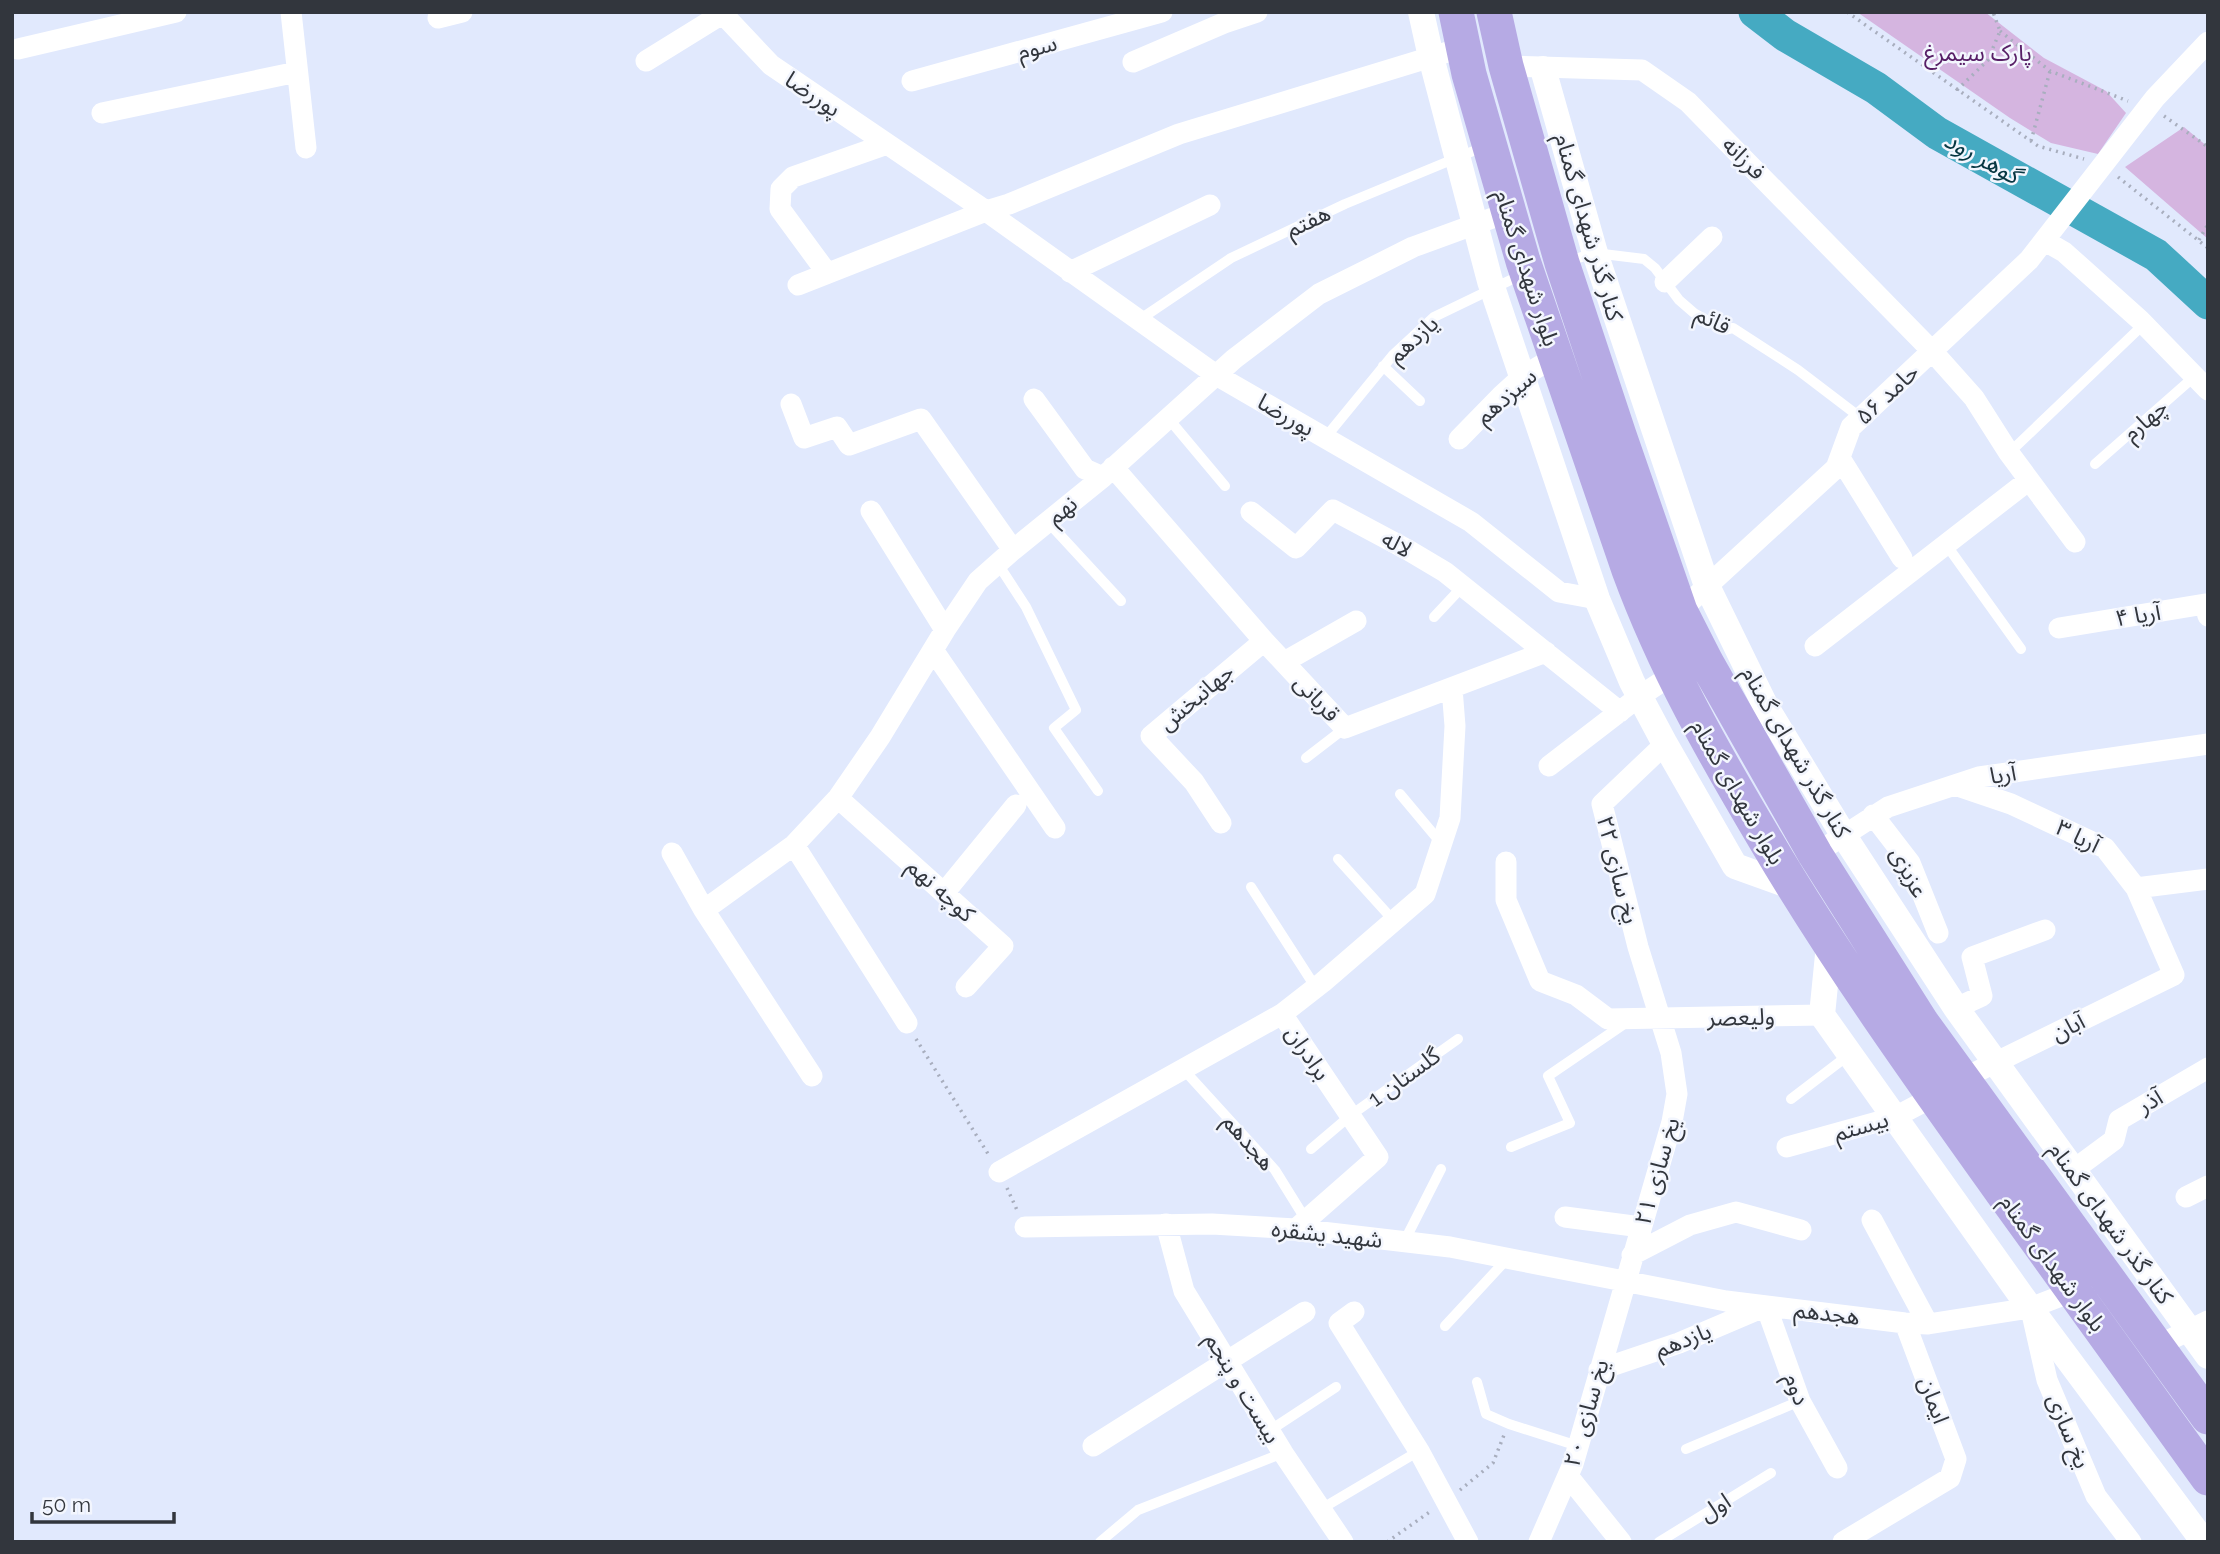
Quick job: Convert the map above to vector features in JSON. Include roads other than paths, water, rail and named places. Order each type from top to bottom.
[{"type":"highway","name":"بلوار شهدای گمنام","points":[[1457,12],[1469,74],[1474,151],[1509,212],[1555,357],[1647,621],[1672,675],[1698,725],[1829,945],[1933,1097],[2208,1478]]},
{"type":"highway","name":"بلوار شهدای گمنام","points":[[1500,39],[1562,263],[1680,611],[1706,662],[1815,854],[1915,1012],[2208,1417]]},
{"type":"highway","points":[[1464,47],[1500,39]]},
{"type":"street","points":[[18,49],[176,12]]},
{"type":"street","points":[[291,12],[306,148]]},
{"type":"street","points":[[438,18],[463,12]]},
{"type":"street","name":"سوم","points":[[912,81],[1162,12]]},
{"type":"street","points":[[1133,62],[1219,18],[1257,12]]},
{"type":"street","points":[[1421,12],[1430,57],[1474,151],[1474,225],[1492,288],[1630,704]]},
{"type":"street","points":[[646,61],[721,13]]},
{"type":"street","name":"پوررضا","points":[[721,13],[771,65],[986,211],[1216,375],[1471,522],[1559,592],[1597,599]]},
{"type":"street","name":"فرزانه","points":[[1500,39],[1543,69],[1642,71],[1688,102],[1933,352],[1974,398],[2009,453],[2075,542]]},
{"type":"street","name":"حامد ۵۶","points":[[1680,611],[1836,468],[1851,427],[2029,260],[2147,109],[2208,42]]},
{"type":"street","points":[[798,285],[1009,204],[1179,134],[1464,47]]},
{"type":"street","name":"کنار گذر شهدای گمنام","points":[[1543,69],[1595,253],[1707,586],[1766,707],[1844,836],[1956,1008],[2072,1171],[2198,1326],[2208,1356]]},
{"type":"street","points":[[102,113],[297,72]]},
{"type":"street","points":[[827,273],[780,209],[780,189],[793,177],[887,144]]},
{"type":"street","points":[[1070,272],[1210,205]]},
{"type":"street","name":"نهم","points":[[704,910],[794,845],[838,798],[880,737],[978,581],[1108,472],[1216,375],[1319,294],[1413,247],[1509,212]]},
{"type":"street","points":[[1665,282],[1712,237]]},
{"type":"street","points":[[2045,241],[2064,253],[2144,324],[2201,383]]},
{"type":"street","name":"سیزدهم","points":[[1459,439],[1523,376],[1555,357]]},
{"type":"street","name":"قربانی","points":[[1034,399],[1085,469],[1108,472],[1345,728],[1546,652]]},
{"type":"street","points":[[791,404],[804,438],[837,427],[849,445],[921,419],[1006,557]]},
{"type":"street","points":[[1619,435],[1651,423]]},
{"type":"street","points":[[1840,458],[1902,558]]},
{"type":"street","points":[[1815,646],[2029,480]]},
{"type":"street","name":"لاله","points":[[1251,512],[1296,548],[1333,510],[1408,550],[1463,586],[1546,652]]},
{"type":"street","points":[[870,511],[945,630]]},
{"type":"street","name":"آریا ۴","points":[[2059,628],[2205,604],[2208,616]]},
{"type":"street","points":[[1284,662],[1356,621]]},
{"type":"street","name":"جهانبخش","points":[[1220,823],[1194,782],[1151,736],[1264,641]]},
{"type":"street","points":[[933,650],[1055,828]]},
{"type":"street","points":[[1546,652],[1630,704],[1665,744],[1735,866],[1793,887]]},
{"type":"street","points":[[1549,766],[1672,675]]},
{"type":"street","points":[[1441,843],[1450,818],[1455,726],[1452,688]]},
{"type":"street","name":"یخ سازی ۲۲","points":[[1660,1018],[1638,947],[1602,804],[1665,744]]},
{"type":"street","name":"آریا","points":[[1815,854],[1888,807],[1979,777],[2208,744]]},
{"type":"street","name":"آریا ۳","points":[[1955,785],[2011,804],[2105,848],[2136,888],[2174,975]]},
{"type":"street","name":"کوچه نهم","points":[[838,798],[1003,946],[966,987]]},
{"type":"street","points":[[944,893],[1016,805]]},
{"type":"street","name":"عزیزی","points":[[1873,816],[1910,863],[1938,933]]},
{"type":"street","name":"برادران","points":[[1301,1225],[1378,1157],[1282,1014],[1425,894],[1441,843]]},
{"type":"street","points":[[794,845],[906,1023]]},
{"type":"street","points":[[672,853],[704,910],[812,1076]]},
{"type":"street","name":"ولیعصر","points":[[1506,862],[1506,900],[1540,981],[1576,995],[1608,1019],[1822,1015]]},
{"type":"street","points":[[2136,888],[2208,879]]},
{"type":"street","points":[[1956,1008],[1982,996],[1972,957],[2045,930]]},
{"type":"street","points":[[1829,945],[1822,1015],[2030,1308],[2203,1542]]},
{"type":"street","name":"آبان","points":[[1962,1079],[2174,975]]},
{"type":"street","points":[[999,1172],[1282,1014]]},
{"type":"street","name":"یخ سازی ۲۱","points":[[1625,1282],[1672,1122],[1677,1094],[1671,1053],[1660,1018]]},
{"type":"street","name":"آذر","points":[[2072,1171],[2114,1140],[2119,1120],[2208,1068]]},
{"type":"street","name":"بیستم","points":[[1787,1147],[1895,1117],[1933,1097]]},
{"type":"street","points":[[2186,1197],[2208,1186]]},
{"type":"street","points":[[1632,1255],[1690,1225],[1736,1212],[1801,1230]]},
{"type":"street","points":[[1565,1217],[1641,1227]]},
{"type":"street","points":[[1872,1220],[1928,1324]]},
{"type":"street","name":"بیست و پنجم","points":[[1166,1224],[1184,1291],[1339,1541]]},
{"type":"street","name":"شهید یشقره","points":[[1025,1227],[1301,1225],[1450,1247],[1625,1282]]},
{"type":"street","name":"هجدهم","points":[[1625,1282],[1726,1301],[1928,1324],[2030,1308],[2074,1291]]},
{"type":"street","name":"یخ سازی ۲۰","points":[[1539,1542],[1578,1446],[1625,1282]]},
{"type":"street","name":"یازدهم","points":[[1600,1370],[1679,1343],[1766,1306]]},
{"type":"street","name":"دوم","points":[[1766,1306],[1800,1401],[1837,1468]]},
{"type":"street","name":"یخ سازی","points":[[2030,1308],[2048,1380],[2096,1496],[2131,1542]]},
{"type":"street","points":[[1093,1446],[1305,1312]]},
{"type":"street","points":[[1354,1312],[1339,1323],[1419,1451],[1468,1542]]},
{"type":"street","name":"ایمان","points":[[1843,1542],[1950,1478],[1956,1459],[1905,1322]]},
{"type":"street","points":[[2157,1346],[2198,1326]]},
{"type":"street","points":[[1568,1476],[1620,1542]]},
{"type":"lane","name":"هفتم","points":[[1139,320],[1231,258],[1345,204],[1474,151]]},
{"type":"lane","name":"قائم","points":[[1562,263],[1595,253],[1644,259],[1655,268],[1679,300],[1694,313],[1724,330],[1733,328],[1798,370],[1861,418]]},
{"type":"lane","name":"یازدهم","points":[[1325,438],[1383,366],[1434,317],[1527,272]]},
{"type":"lane","points":[[2009,453],[2144,324]]},
{"type":"lane","points":[[1383,366],[1420,401]]},
{"type":"lane","name":"چهارم","points":[[2095,464],[2201,383]]},
{"type":"lane","points":[[1168,418],[1225,486]]},
{"type":"lane","points":[[1048,522],[1121,601]]},
{"type":"lane","points":[[1945,543],[2021,649]]},
{"type":"lane","points":[[1006,557],[1026,607],[1076,710],[1054,727],[1098,791]]},
{"type":"lane","points":[[1434,617],[1463,586]]},
{"type":"lane","points":[[1306,758],[1345,728]]},
{"type":"lane","points":[[1400,794],[1441,843]]},
{"type":"lane","points":[[1338,859],[1394,921]]},
{"type":"lane","points":[[1251,887],[1315,988]]},
{"type":"lane","points":[[1511,1147],[1570,1123],[1548,1076],[1633,1019]]},
{"type":"lane","name":"گلستان 1","points":[[1311,1149],[1351,1115],[1458,1038]]},
{"type":"lane","points":[[1791,1099],[1850,1054]]},
{"type":"lane","name":"هجدهم","points":[[1184,1070],[1275,1170],[1301,1225]]},
{"type":"lane","points":[[1404,1242],[1441,1169]]},
{"type":"lane","points":[[1445,1326],[1508,1258]]},
{"type":"lane","points":[[1477,1382],[1486,1414],[1578,1446]]},
{"type":"lane","points":[[1269,1431],[1336,1387]]},
{"type":"lane","points":[[1686,1448],[1800,1401]]},
{"type":"lane","points":[[1321,1509],[1419,1451]]},
{"type":"lane","points":[[1100,1542],[1138,1510],[1283,1453]]},
{"type":"lane","name":"اول","points":[[1659,1542],[1771,1473]]},
{"type":"waterway","name":"گوهر رود","points":[[1755,12],[1785,35],[1876,88],[1937,133],[2156,255],[2208,303]]},
{"type":"park label","name":"پارک سیمرغ","points":[[1978,53]]}]
